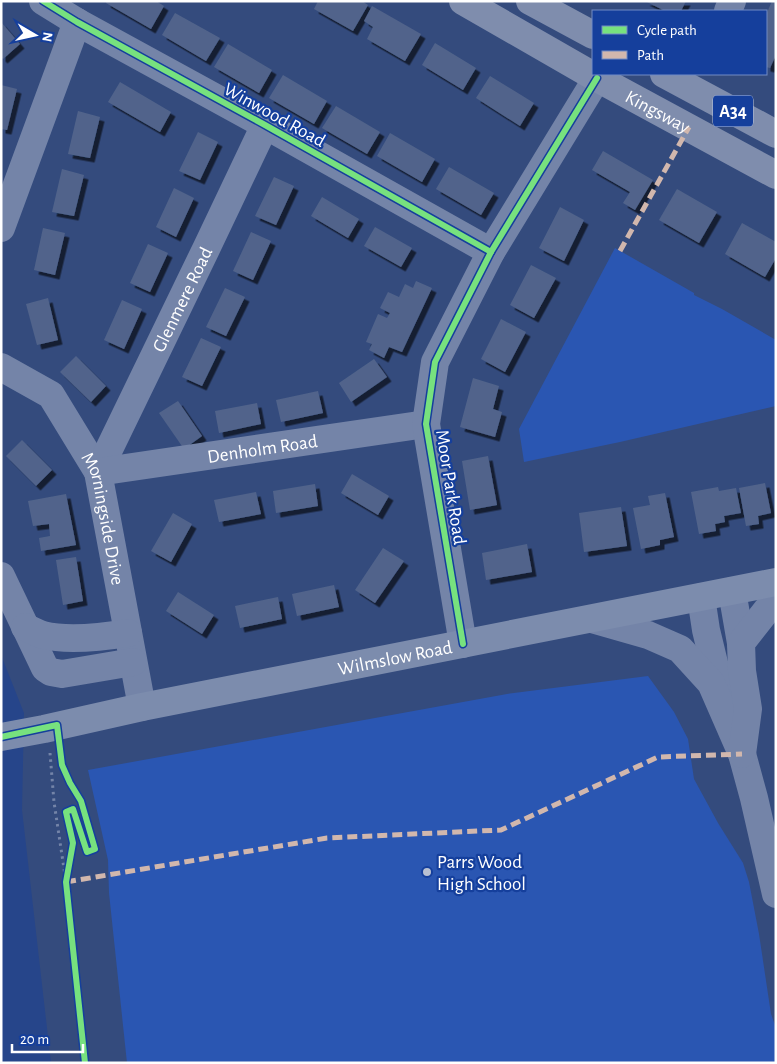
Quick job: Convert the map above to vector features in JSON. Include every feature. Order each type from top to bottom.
[{"type":"highway","name":"Kingsway","points":[[463,1],[597,78],[776,175]]},
{"type":"highway","points":[[530,1],[592,34]]},
{"type":"highway","name":"Kingsway","points":[[668,75],[694,81],[776,134]]},
{"type":"main road","name":"Wilmslow Road","points":[[1,737],[47,738],[142,707],[776,582]]},
{"type":"street","name":"Winwood Road","points":[[43,1],[77,22],[491,252]]},
{"type":"street","points":[[1,228],[77,22]]},
{"type":"street","name":"Moor Park Road","points":[[463,644],[426,424],[436,362],[491,252],[597,78]]},
{"type":"street","name":"Glenmere Road","points":[[98,472],[265,125]]},
{"type":"street","name":"Morningside Drive","points":[[1,367],[51,395],[98,472],[142,707]]},
{"type":"street","name":"Denholm Road","points":[[98,472],[426,424]]},
{"type":"street","points":[[1,576],[45,668],[51,672],[62,674],[134,662]]},
{"type":"street","points":[[732,590],[741,643],[742,671],[748,710],[742,754]]},
{"type":"street","points":[[701,597],[706,630],[729,725]]},
{"type":"street","points":[[741,643],[766,611],[776,603]]},
{"type":"street","points":[[592,619],[648,635],[680,649],[711,683],[742,754],[765,795],[776,894]]},
{"type":"street","points":[[25,627],[43,635],[69,638],[128,633]]},
{"type":"path","points":[[47,738],[67,892]]},
{"type":"path","points":[[66,882],[69,862]]},
{"type":"shaded area","points":[[615,248],[694,293],[694,295],[776,340],[776,406],[524,462],[519,429]]},
{"type":"shaded area","points":[[1,655],[24,713],[22,810],[51,1063],[1,1063]]},
{"type":"shaded area","name":"Parrs Wood High School","points":[[648,676],[674,712],[688,739],[694,779],[743,863],[749,882],[759,934],[771,1014],[776,1028],[776,1063],[127,1063],[109,893],[108,860],[88,770],[507,694]]},
{"type":"building","points":[[107,1],[156,1],[164,6],[151,29],[106,3]]},
{"type":"building","points":[[318,1],[362,1],[368,5],[353,31],[314,9]]},
{"type":"building","points":[[645,1],[686,1],[682,10],[663,10]]},
{"type":"building","points":[[772,1],[776,1],[776,55],[770,68],[767,67],[767,13]]},
{"type":"building","points":[[372,6],[421,34],[405,61],[367,39],[373,27],[364,21]]},
{"type":"building","points":[[175,13],[220,38],[206,61],[162,35]]},
{"type":"building","points":[[1,22],[20,44],[3,59],[1,57]]},
{"type":"building","points":[[435,43],[476,68],[463,90],[422,65]]},
{"type":"building","points":[[228,44],[272,70],[259,93],[214,67]]},
{"type":"building","points":[[283,75],[327,101],[314,124],[269,98]]},
{"type":"building","points":[[490,76],[534,103],[520,126],[476,98]]},
{"type":"building","points":[[120,82],[171,112],[160,132],[108,102]]},
{"type":"building","points":[[1,85],[17,89],[7,130],[1,129]]},
{"type":"building","points":[[336,106],[380,132],[367,154],[322,128]]},
{"type":"building","points":[[78,111],[100,117],[90,158],[68,154]]},
{"type":"building","points":[[198,132],[218,142],[200,180],[179,171]]},
{"type":"building","points":[[390,133],[435,159],[422,182],[377,156]]},
{"type":"building","points":[[603,151],[653,180],[635,210],[623,203],[630,192],[592,170]]},
{"type":"building","points":[[449,167],[494,193],[481,215],[436,189]]},
{"type":"building","points":[[62,169],[84,175],[74,216],[52,212]]},
{"type":"building","points":[[274,177],[294,186],[276,225],[255,216]]},
{"type":"building","points":[[174,188],[194,198],[176,237],[156,227]]},
{"type":"building","points":[[677,189],[717,212],[699,243],[659,220]]},
{"type":"building","points":[[322,197],[359,219],[348,238],[311,216]]},
{"type":"building","points":[[560,207],[584,220],[564,261],[539,248]]},
{"type":"building","points":[[742,223],[776,242],[776,258],[765,277],[725,254]]},
{"type":"building","points":[[375,227],[412,248],[401,267],[364,246]]},
{"type":"building","points":[[43,228],[65,233],[55,275],[34,270]]},
{"type":"building","points":[[251,232],[271,241],[253,280],[233,271]]},
{"type":"building","points":[[148,244],[168,253],[150,292],[130,283]]},
{"type":"building","points":[[531,265],[556,278],[534,318],[510,305]]},
{"type":"building","points":[[416,281],[432,288],[402,352],[389,347],[384,358],[369,350],[372,344],[366,342],[378,314],[387,318],[390,313],[380,308],[388,292],[399,297],[405,284],[413,288]]},
{"type":"building","points":[[225,288],[245,297],[226,336],[206,327]]},
{"type":"building","points":[[48,298],[58,340],[37,345],[26,304]]},
{"type":"building","points":[[122,300],[142,309],[124,349],[104,340]]},
{"type":"building","points":[[501,319],[526,332],[505,372],[481,359]]},
{"type":"building","points":[[201,338],[221,347],[202,386],[182,377]]},
{"type":"building","points":[[76,356],[106,386],[91,402],[60,372]]},
{"type":"building","points":[[374,359],[387,377],[351,402],[339,383]]},
{"type":"building","points":[[473,378],[499,386],[493,409],[502,412],[495,437],[460,427]]},
{"type":"building","points":[[318,391],[323,413],[281,422],[276,400]]},
{"type":"building","points":[[178,401],[202,436],[184,449],[159,413]]},
{"type":"building","points":[[257,403],[261,424],[219,433],[215,411]]},
{"type":"building","points":[[22,440],[52,470],[36,486],[6,456]]},
{"type":"building","points":[[488,456],[497,505],[470,510],[462,461]]},
{"type":"building","points":[[352,474],[389,496],[378,515],[341,493]]},
{"type":"building","points":[[765,483],[771,513],[758,516],[759,524],[746,526],[739,488]]},
{"type":"building","points":[[315,484],[318,506],[276,513],[273,491]]},
{"type":"building","points":[[718,487],[719,491],[736,488],[741,513],[724,516],[725,522],[715,524],[716,531],[699,534],[691,492]]},
{"type":"building","points":[[256,492],[261,514],[219,522],[214,500]]},
{"type":"building","points":[[665,493],[674,537],[660,540],[660,545],[641,549],[633,508],[650,505],[648,496]]},
{"type":"building","points":[[66,494],[76,545],[41,551],[39,538],[50,536],[49,524],[33,526],[28,501]]},
{"type":"building","points":[[621,507],[627,546],[584,552],[579,513]]},
{"type":"building","points":[[173,513],[192,524],[171,562],[151,551]]},
{"type":"building","points":[[527,544],[532,572],[486,580],[482,553]]},
{"type":"building","points":[[383,548],[404,561],[375,603],[355,590]]},
{"type":"building","points":[[76,557],[83,601],[63,605],[56,560]]},
{"type":"building","points":[[334,585],[339,607],[297,616],[292,594]]},
{"type":"building","points":[[178,592],[214,615],[202,634],[166,611]]},
{"type":"building","points":[[278,597],[282,619],[240,628],[235,606]]},
{"type":"marked path","points":[[620,251],[689,127]]},
{"type":"marked path","points":[[66,882],[327,838],[501,830],[658,757],[742,754]]},
{"type":"cycle path","points":[[43,1],[77,22],[491,252]]},
{"type":"cycle path","points":[[463,644],[426,424],[435,362],[491,252],[597,78]]},
{"type":"cycle path","points":[[1,737],[57,725],[62,765],[81,801],[95,849],[87,852],[73,809],[66,812],[73,843],[66,882],[85,1063]]},
{"type":"place","name":"Parrs Wood High School","points":[[427,872]]}]
